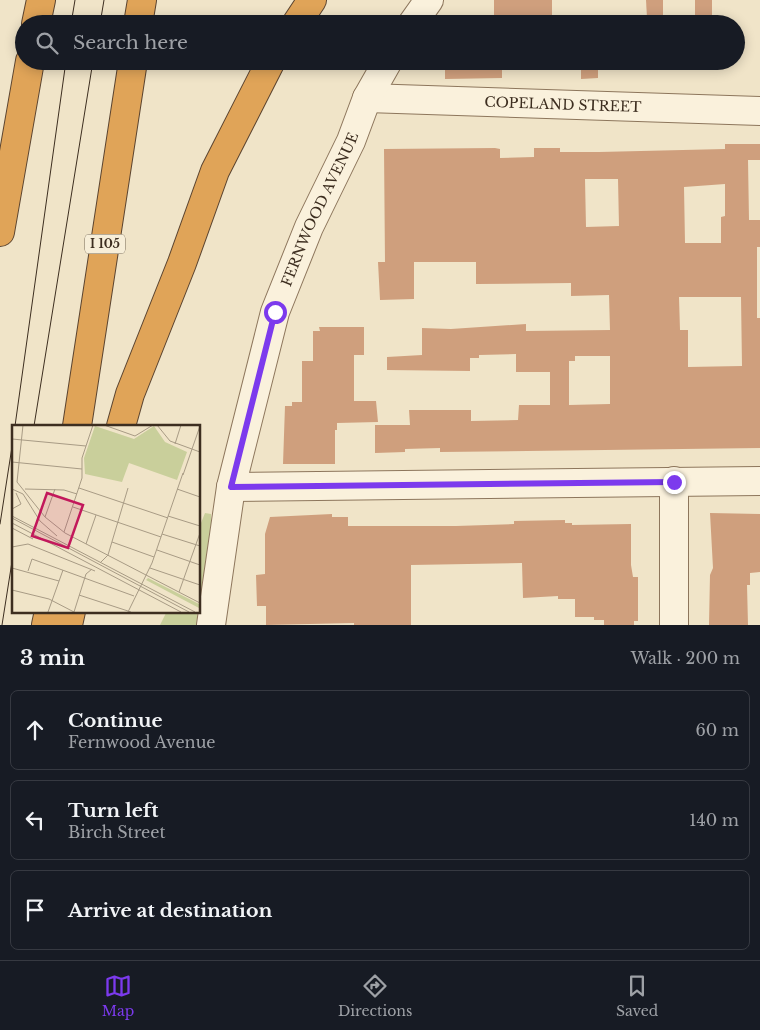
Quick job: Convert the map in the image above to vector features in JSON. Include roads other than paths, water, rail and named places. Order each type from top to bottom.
[{"type":"highway","points":[[38,15],[41,0]]},
{"type":"highway","points":[[140,15],[142,0]]},
{"type":"highway","points":[[302,15],[312,0]]},
{"type":"highway","points":[[0,232],[28,70]]},
{"type":"highway","name":"I 105","points":[[77,425],[132,70]]},
{"type":"highway","points":[[121,425],[130,394],[182,263],[214,171],[266,70]]},
{"type":"highway","points":[[46,625],[48,612]]},
{"type":"highway","points":[[68,625],[71,612]]},
{"type":"street","points":[[418,15],[429,0]]},
{"type":"street","name":"FERNWOOD AVENUE","points":[[211,625],[231,487],[275,312],[309,227],[351,141],[367,98],[383,70]]},
{"type":"street","name":"COPELAND STREET","points":[[367,98],[760,112]]},
{"type":"street","points":[[231,487],[760,480]]},
{"type":"street","points":[[674,482],[674,625]]},
{"type":"tram line","points":[[72,15],[75,0]]},
{"type":"tram line","points":[[102,15],[104,0]]},
{"type":"tram line","points":[[15,425],[65,70]]},
{"type":"tram line","points":[[34,425],[92,70]]},
{"type":"tram line","points":[[0,524],[12,447]]},
{"type":"tram line","points":[[2,625],[12,562]]}]
